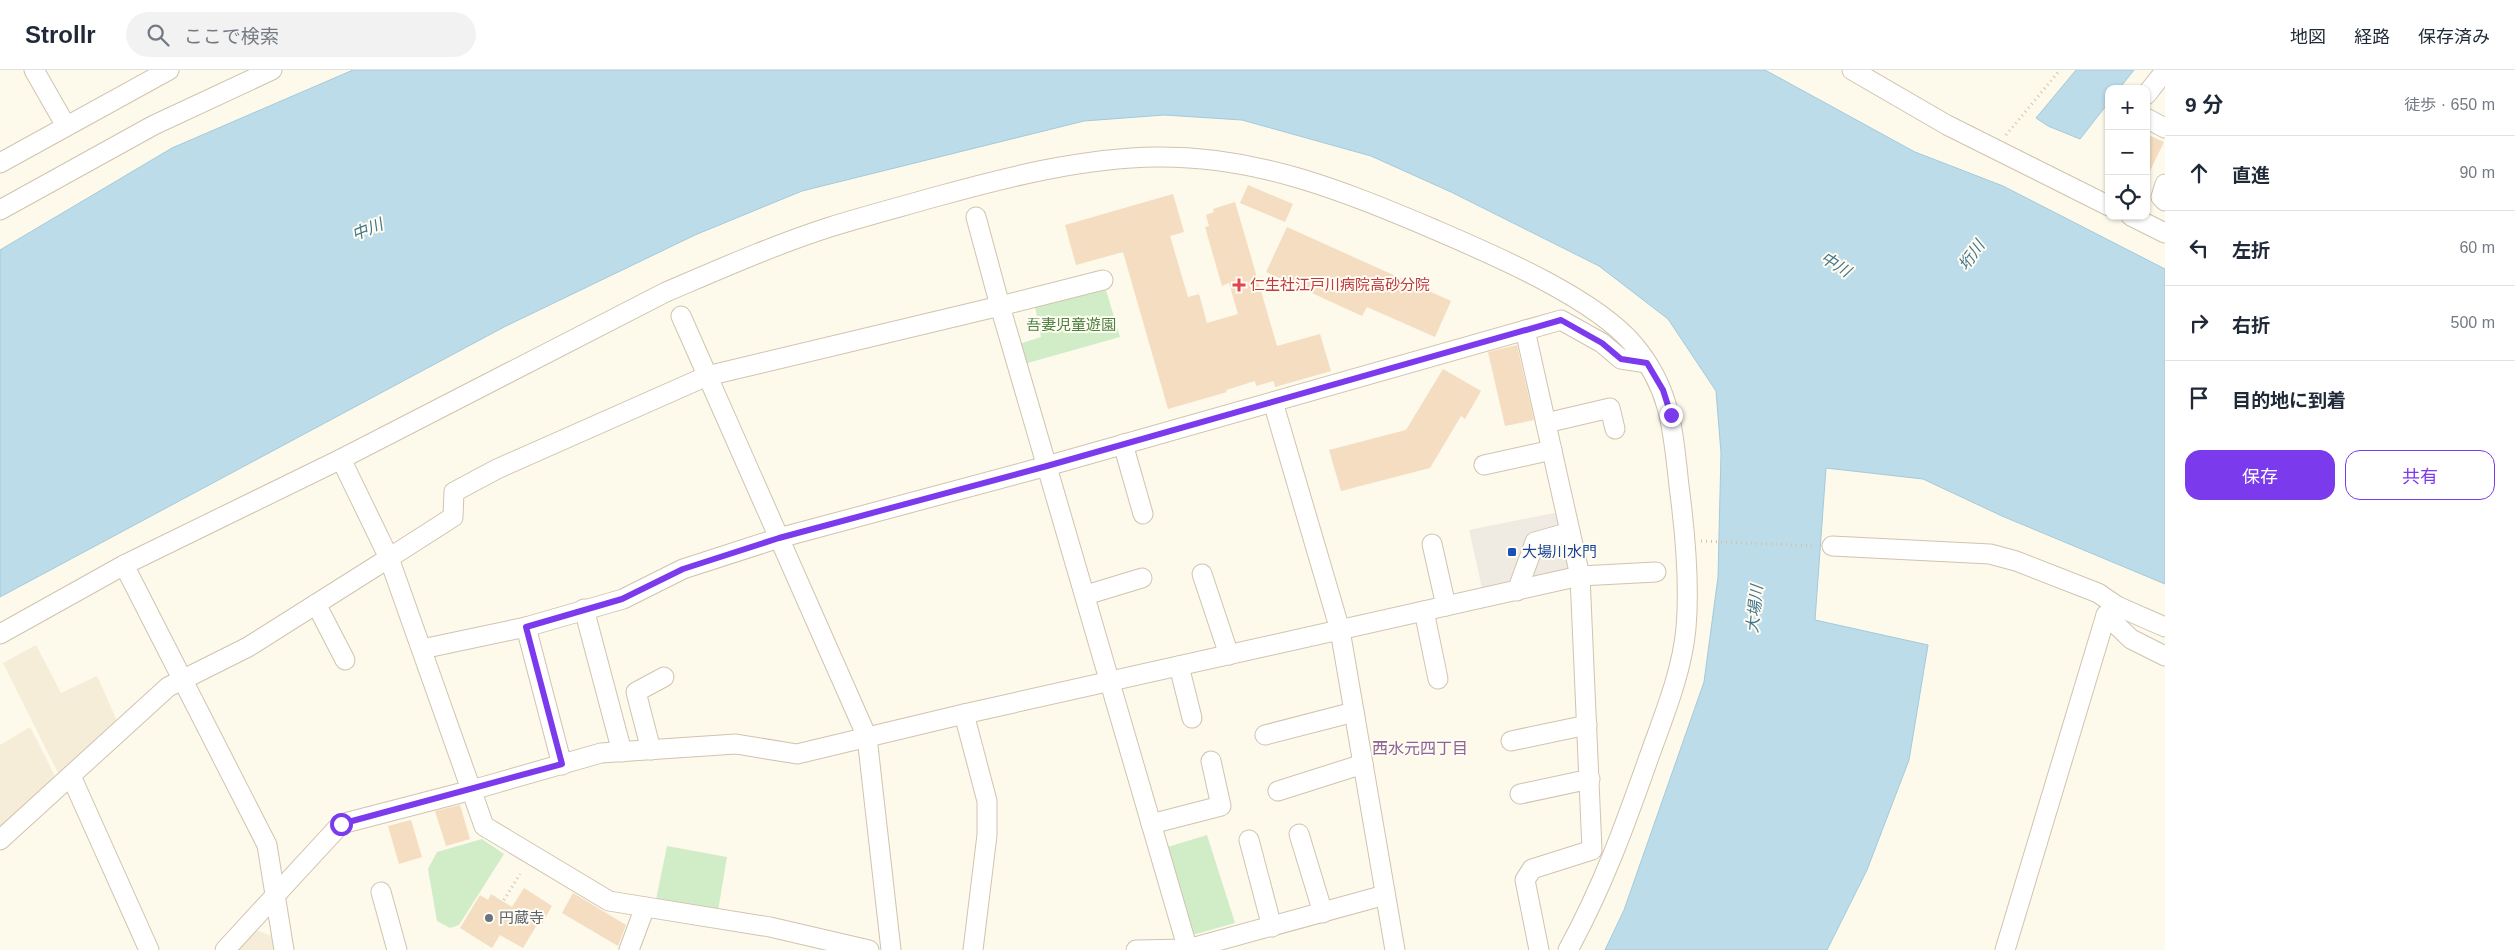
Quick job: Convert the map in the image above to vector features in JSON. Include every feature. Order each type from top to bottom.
[{"type":"street","points":[[34,70],[66,126]]},
{"type":"street","points":[[0,164],[169,70]]},
{"type":"street","points":[[0,210],[154,125],[272,70]]},
{"type":"street","points":[[1852,70],[1946,125],[2105,204]]},
{"type":"street","points":[[2150,90],[2165,71]]},
{"type":"street","points":[[2150,120],[2165,128]]},
{"type":"street","points":[[0,634],[124,565],[341,459],[666,292],[754,255],[827,228],[1028,173],[1152,157],[1213,160],[1270,168],[1316,182],[1409,219],[1502,260],[1575,300],[1613,325],[1631,341],[1663,390],[1671,415],[1686,539],[1686,625],[1678,671],[1624,829],[1599,891],[1568,950]]},
{"type":"street","points":[[2165,184],[2161,197],[2165,201]]},
{"type":"street","points":[[976,217],[1000,306],[1188,949]]},
{"type":"street","points":[[2139,220],[2165,233]]},
{"type":"street","points":[[0,840],[168,687],[182,678],[248,647],[453,517],[454,492],[497,469],[707,376],[1103,280]]},
{"type":"street","points":[[681,316],[867,737],[891,950]]},
{"type":"street","points":[[422,649],[526,627],[622,599],[683,569],[779,538],[1047,466],[1561,320],[1602,343],[1621,359],[1647,363]]},
{"type":"street","points":[[1525,330],[1580,576],[1592,850],[1532,869],[1526,880],[1540,950]]},
{"type":"street","points":[[1273,402],[1340,630],[1395,950]]},
{"type":"street","points":[[1546,422],[1610,408],[1616,429]]},
{"type":"street","points":[[1123,444],[1143,514]]},
{"type":"street","points":[[1484,465],[1552,450]]},
{"type":"street","points":[[341,459],[389,558],[484,826],[609,901],[770,927],[869,950]]},
{"type":"street","points":[[1517,590],[1535,542],[1570,532]]},
{"type":"street","points":[[1432,544],[1446,606]]},
{"type":"street","points":[[1832,546],[1990,554],[2016,561],[2098,593],[2131,639],[2165,656]]},
{"type":"street","points":[[124,565],[267,845],[284,950]]},
{"type":"street","points":[[226,950],[341,824],[472,790],[601,753],[736,744],[797,754],[964,714],[1580,576],[1656,572]]},
{"type":"street","points":[[1202,574],[1229,655]]},
{"type":"street","points":[[1086,595],[1142,578]]},
{"type":"street","points":[[316,604],[345,660]]},
{"type":"street","points":[[584,610],[622,752]]},
{"type":"street","points":[[2112,610],[2165,627]]},
{"type":"street","points":[[2005,950],[2112,610]]},
{"type":"street","points":[[1424,611],[1438,679]]},
{"type":"street","points":[[526,627],[562,764]]},
{"type":"street","points":[[1179,666],[1192,718]]},
{"type":"street","points":[[651,750],[636,692],[664,677]]},
{"type":"street","points":[[1265,735],[1354,712]]},
{"type":"street","points":[[964,714],[987,801],[987,835],[973,950]]},
{"type":"street","points":[[1511,741],[1587,725]]},
{"type":"street","points":[[1151,824],[1221,806],[1211,761]]},
{"type":"street","points":[[1278,791],[1363,764]]},
{"type":"street","points":[[71,776],[148,950]]},
{"type":"street","points":[[1520,794],[1590,779]]},
{"type":"street","points":[[1300,834],[1322,913]]},
{"type":"street","points":[[1249,840],[1272,927]]},
{"type":"street","points":[[381,892],[397,950]]},
{"type":"street","points":[[1136,950],[1188,949],[1385,895]]},
{"type":"street","points":[[629,950],[645,907]]},
{"type":"path","points":[[2002,139],[2060,70]]},
{"type":"path","points":[[1711,542],[1832,546]]},
{"type":"path","points":[[504,900],[520,874]]},
{"type":"shaded area","points":[[1559,512],[1572,568],[1482,588],[1469,530]]},
{"type":"shaded area","points":[[36,645],[61,693],[97,676],[118,723],[61,779],[3,663]]},
{"type":"shaded area","points":[[30,727],[57,780],[0,831],[0,745]]},
{"type":"shaded area","points":[[256,930],[272,936],[274,950],[237,950]]},
{"type":"green space","name":"吾妻児童遊園","points":[[1106,290],[1120,337],[1024,364],[1019,344],[1041,337],[1035,307]]},
{"type":"green space","points":[[1207,835],[1235,923],[1189,936],[1164,848]]},
{"type":"green space","points":[[482,839],[504,854],[459,925],[450,928],[437,921],[428,869],[437,852]]},
{"type":"green space","points":[[667,846],[727,857],[718,911],[656,900]]},
{"type":"water","points":[[353,70],[1765,70],[1915,152],[2003,186],[2165,269],[2165,584],[2002,516],[1923,479],[1826,468],[1815,620],[1928,645],[1909,760],[1867,870],[1827,950],[1605,950],[1624,910],[1704,682],[1718,577],[1721,453],[1716,391],[1668,319],[1599,266],[1451,192],[1371,156],[1242,120],[1164,115],[1084,121],[802,191],[695,235],[504,327],[0,597],[0,250],[172,148]]},
{"type":"water","points":[[2076,70],[2134,70],[2122,85],[2105,85],[2105,107],[2080,139],[2048,126],[2036,118]]},
{"type":"building","points":[[2150,136],[2164,142],[2150,171]]},
{"type":"building","points":[[1248,185],[1293,204],[1285,222],[1240,203]]},
{"type":"building","points":[[1173,194],[1184,232],[1170,236],[1188,297],[1199,294],[1207,323],[1238,314],[1229,283],[1222,286],[1205,227],[1209,226],[1206,215],[1214,212],[1213,209],[1235,202],[1277,346],[1320,334],[1331,371],[1275,387],[1274,381],[1256,386],[1255,381],[1226,390],[1227,392],[1168,409],[1123,252],[1076,265],[1065,225]]},
{"type":"building","points":[[1287,227],[1451,301],[1435,337],[1367,307],[1362,316],[1266,272]]},
{"type":"building","points":[[1517,345],[1534,420],[1505,426],[1488,352]]},
{"type":"building","points":[[1443,369],[1481,391],[1465,419],[1461,416],[1430,468],[1341,491],[1329,450],[1406,430]]},
{"type":"building","points":[[460,805],[470,839],[446,846],[435,811]]},
{"type":"building","points":[[411,820],[422,857],[399,864],[388,826]]},
{"type":"building","points":[[524,888],[552,906],[541,925],[538,923],[523,948],[500,935],[492,948],[460,928],[480,895],[488,900],[491,894],[512,907]]},
{"type":"building","points":[[573,893],[626,925],[618,946],[562,913]]},
{"type":"place","name":"仁生社江戸川病院高砂分院","points":[[1239,285]]},
{"type":"place","name":"大場川水門","points":[[1512,552]]},
{"type":"place","name":"円蔵寺","points":[[489,918]]},
{"type":"district","name":"西水元四丁目","points":[[1420,748]]},
{"type":"route","points":[[341,824],[472,790],[562,764],[526,627],[622,599],[683,569],[779,538],[1047,466],[1561,320],[1602,343],[1621,359],[1647,363],[1663,390],[1671,415]]},
{"type":"water label","name":"中川","points":[[367,229]]},
{"type":"water label","name":"垳川","points":[[1971,255]]},
{"type":"water label","name":"中川","points":[[1836,264]]},
{"type":"water label","name":"大場川","points":[[1754,609]]}]
